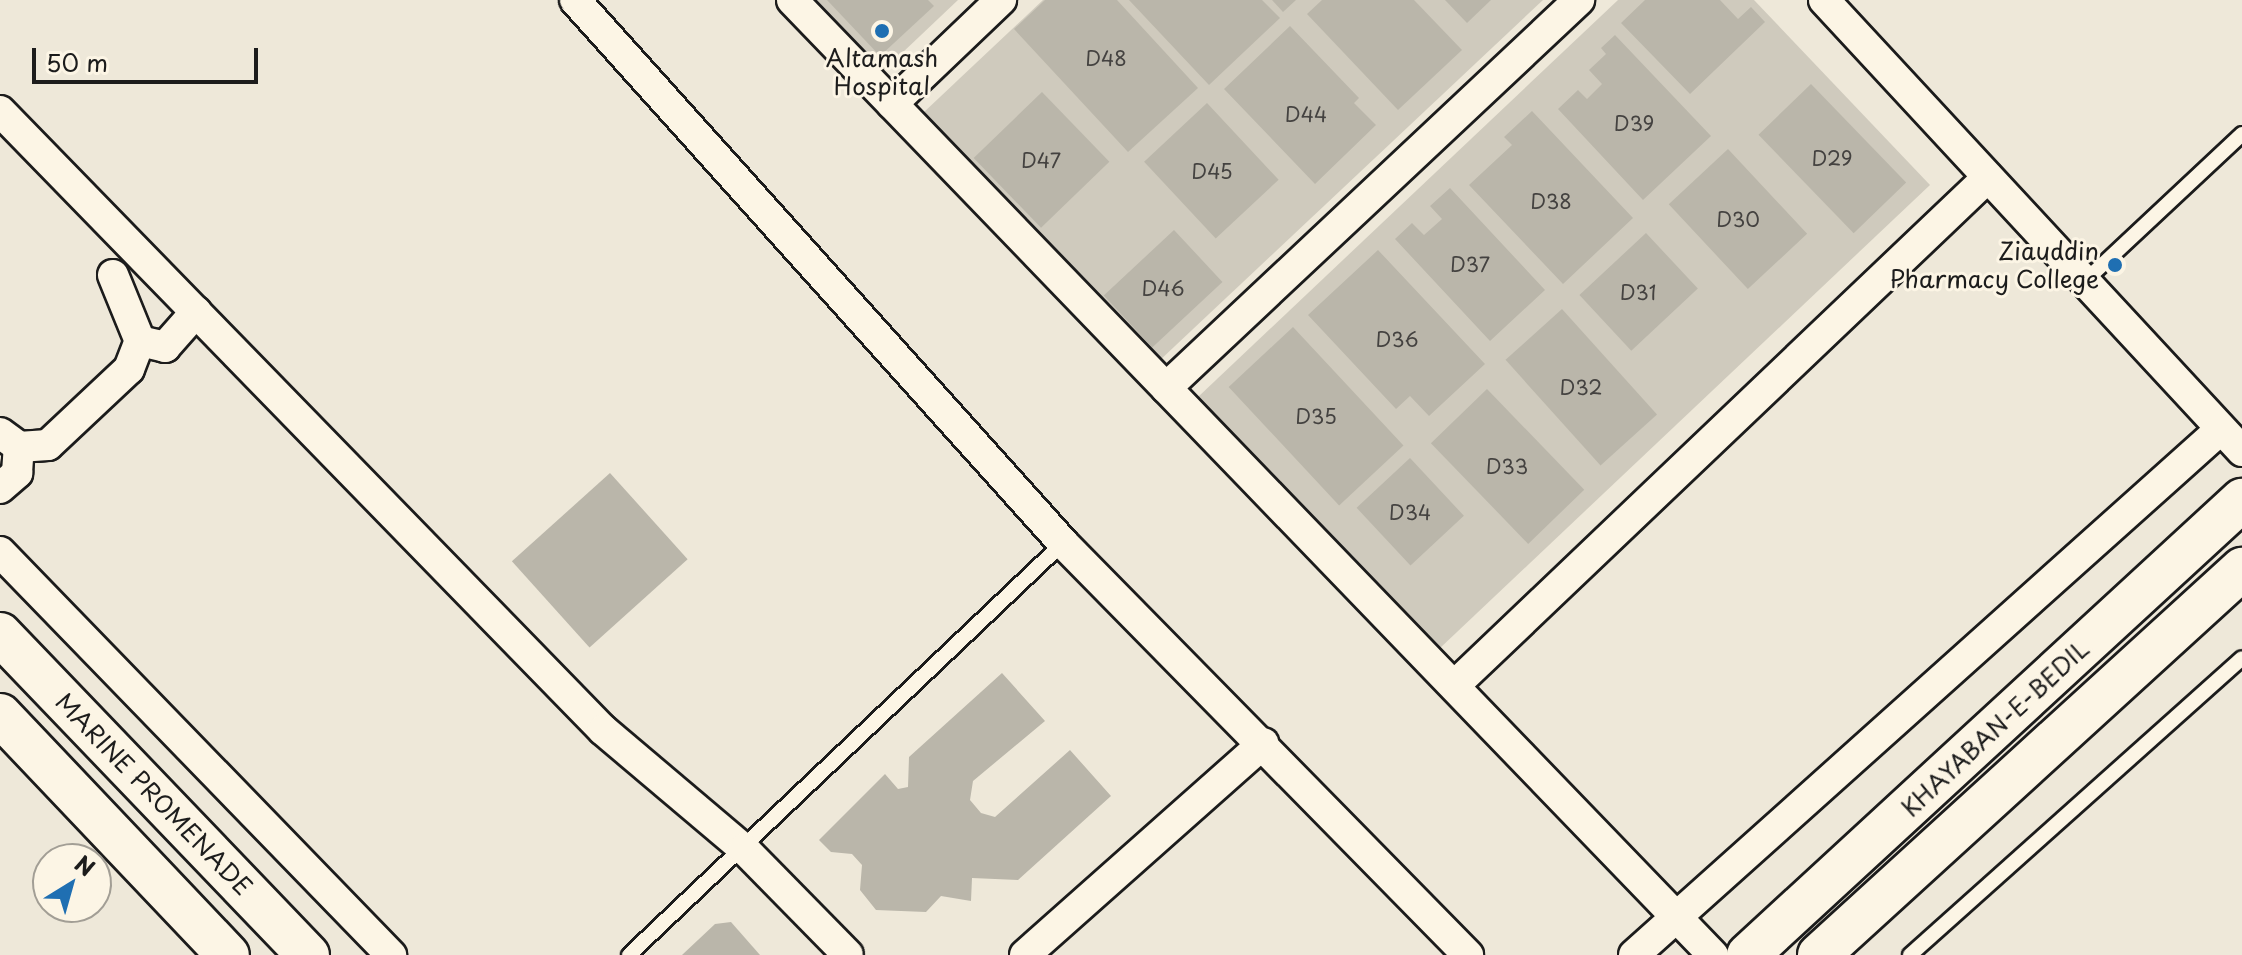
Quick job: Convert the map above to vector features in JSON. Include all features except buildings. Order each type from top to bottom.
[{"type":"main road","name":"KHAYABAN-E-BEDIL","points":[[1748,955],[2242,500]]},
{"type":"main road","name":"KHAYABAN-E-BEDIL","points":[[1819,955],[2242,569]]},
{"type":"main road","name":"MARINE PROMENADE","points":[[0,634],[308,955]]},
{"type":"main road","points":[[0,715],[228,955]]},
{"type":"street","points":[[575,0],[1063,543],[1264,743],[1468,955]]},
{"type":"street","points":[[792,0],[1713,955]]},
{"type":"street","points":[[892,104],[1001,0]]},
{"type":"street","points":[[1166,388],[1579,0]]},
{"type":"street","points":[[1824,0],[2242,451]]},
{"type":"street","points":[[0,111],[603,730],[744,849],[848,955]]},
{"type":"street","points":[[1455,685],[1988,177]]},
{"type":"street","points":[[0,488],[17,473],[10,440],[48,445],[129,369],[140,341],[113,275]]},
{"type":"street","points":[[140,341],[165,347],[196,312]]},
{"type":"street","points":[[1634,955],[2221,429]]},
{"type":"street","points":[[0,552],[391,955]]},
{"type":"street","points":[[1025,955],[1264,743]]},
{"type":"lane","points":[[2085,281],[2242,134]]},
{"type":"lane","points":[[629,955],[1063,543]]},
{"type":"lane","points":[[1910,955],[2242,658]]},
{"type":"shaded area","name":"Altamash Hospital","points":[[814,0],[958,0],[882,72]]},
{"type":"shaded area","points":[[1043,0],[1543,0],[1158,362],[923,113]]},
{"type":"shaded area","points":[[1618,0],[1754,0],[1930,185],[1439,649],[1198,397]]},
{"type":"place","name":"Altamash Hospital","points":[[882,31]]},
{"type":"place","name":"Ziauddin Pharmacy College","points":[[2115,265]]}]
